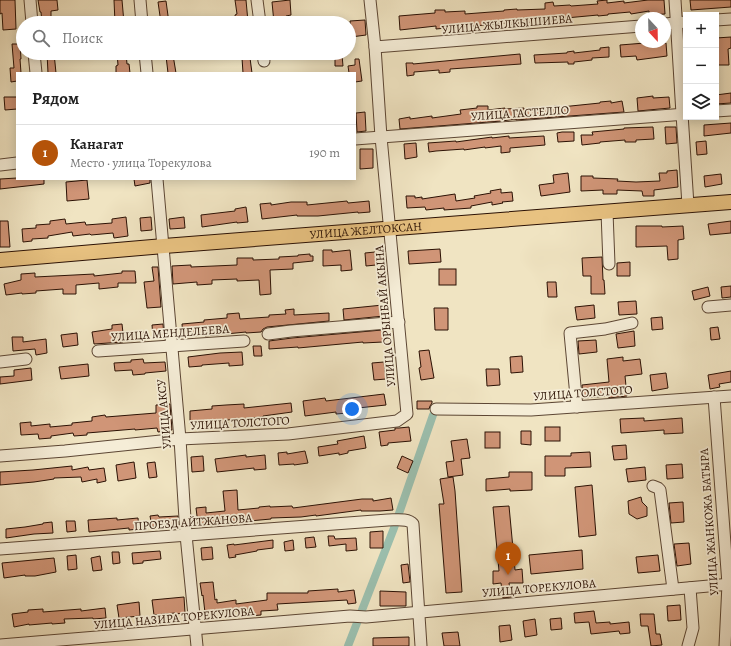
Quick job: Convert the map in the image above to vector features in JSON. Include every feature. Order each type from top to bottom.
[{"type":"main road","name":"УЛИЦА ЖЕЛТОКСАН","points":[[0,260],[731,202]]},
{"type":"street","points":[[30,0],[31,16]]},
{"type":"street","points":[[140,0],[141,16]]},
{"type":"street","points":[[257,0],[259,16]]},
{"type":"street","name":"УЛИЦА ОРЫНБАЙ АКЫНА","points":[[370,0],[375,47],[381,137],[407,414]]},
{"type":"street","points":[[675,0],[681,23],[683,84]]},
{"type":"street","points":[[719,20],[731,19]]},
{"type":"street","points":[[671,24],[681,23]]},
{"type":"street","name":"УЛИЦА ЖЫЛКЫШИЕВА","points":[[375,47],[635,26]]},
{"type":"street","points":[[35,60],[36,72]]},
{"type":"street","points":[[146,60],[147,72]]},
{"type":"street","points":[[719,111],[731,110]]},
{"type":"street","name":"УЛИЦА ГАСТЕЛЛО","points":[[356,139],[683,114]]},
{"type":"street","points":[[684,120],[688,205]]},
{"type":"street","points":[[0,164],[16,163]]},
{"type":"street","name":"УЛИЦА АКСУ","points":[[157,180],[180,439],[186,535],[197,646]]},
{"type":"street","points":[[607,212],[609,264]]},
{"type":"street","points":[[708,307],[731,305]]},
{"type":"street","points":[[268,334],[398,322]]},
{"type":"street","points":[[577,407],[570,332],[606,329],[632,323]]},
{"type":"street","name":"УЛИЦА МЕНДЕЛЕЕВА","points":[[98,351],[244,341]]},
{"type":"street","points":[[0,362],[26,359]]},
{"type":"street","name":"УЛИЦА ТОЛСТОГО","points":[[436,409],[531,410],[731,396]]},
{"type":"street","name":"УЛИЦА ЖАНКОЖА БАТЫРА","points":[[714,397],[729,584],[726,646]]},
{"type":"street","name":"УЛИЦА ТОЛСТОГО","points":[[0,456],[180,439],[288,434],[398,421],[407,414]]},
{"type":"street","points":[[653,486],[660,490],[674,589]]},
{"type":"street","name":"ПРОЕЗД АЙТЖАНОВА","points":[[0,549],[388,520],[406,520],[412,522],[413,524],[419,612]]},
{"type":"street","name":"УЛИЦА ТОРЕКУЛОВА","points":[[350,616],[366,617],[729,584]]},
{"type":"street","points":[[688,646],[693,628],[690,588]]},
{"type":"street","points":[[419,612],[421,646]]},
{"type":"street","name":"УЛИЦА НАЗИРА ТОРЕКУЛОВА","points":[[0,646],[350,616]]},
{"type":"building","points":[[0,0],[15,0],[16,29],[3,30],[2,13],[0,14]]},
{"type":"building","points":[[38,0],[57,0],[58,10],[51,11],[51,16],[41,16]]},
{"type":"building","points":[[114,0],[122,0],[123,16],[115,16]]},
{"type":"building","points":[[235,0],[246,0],[247,16],[235,16],[237,14]]},
{"type":"building","points":[[290,0],[291,15],[273,16],[272,2]]},
{"type":"building","points":[[607,0],[607,3],[624,1],[624,3],[664,0],[665,12],[649,11],[635,12],[631,14],[630,12],[555,19],[555,21],[518,23],[519,24],[506,25],[505,23],[436,29],[436,26],[400,30],[399,16],[435,13],[435,10],[445,10],[445,12],[465,11],[465,14],[517,9],[545,9],[545,3],[553,2],[554,6],[571,6],[598,4],[597,1]]},
{"type":"building","points":[[690,0],[731,0],[731,7],[691,10]]},
{"type":"building","points":[[166,1],[168,16],[160,16],[158,2]]},
{"type":"building","points":[[365,20],[366,35],[356,36],[356,21]]},
{"type":"building","points":[[731,37],[731,48],[728,49],[729,65],[719,65],[719,38]]},
{"type":"building","points":[[12,44],[16,44],[16,60],[20,60],[21,72],[16,72],[16,81],[11,82],[10,68],[14,68]]},
{"type":"building","points":[[635,44],[635,48],[666,48],[667,56],[637,60],[636,56],[621,57],[620,45]]},
{"type":"building","points":[[609,47],[609,57],[592,58],[592,60],[574,62],[574,64],[568,64],[568,62],[535,63],[534,55],[567,53],[574,51],[574,53],[600,50],[600,48]]},
{"type":"building","points":[[520,54],[521,64],[450,69],[450,72],[439,73],[439,70],[414,72],[414,75],[407,76],[406,63],[413,64]]},
{"type":"building","points":[[359,59],[362,81],[356,82],[356,72],[349,72],[348,66],[355,65],[355,60]]},
{"type":"building","points":[[47,60],[55,60],[56,72],[48,72]]},
{"type":"building","points":[[118,60],[127,60],[127,64],[129,64],[130,72],[116,72],[116,66],[118,65]]},
{"type":"building","points":[[166,60],[174,60],[176,72],[168,72]]},
{"type":"building","points":[[242,60],[250,60],[252,72],[243,72]]},
{"type":"building","points":[[335,60],[342,60],[343,66],[335,66]]},
{"type":"building","points":[[731,93],[731,103],[719,104],[719,95]]},
{"type":"building","points":[[653,96],[653,98],[669,97],[670,108],[638,111],[637,98]]},
{"type":"building","points":[[4,97],[16,97],[16,109],[5,110]]},
{"type":"building","points":[[611,101],[611,103],[622,101],[624,112],[400,129],[399,119],[432,116],[432,118],[461,114],[460,110],[477,108],[477,106],[488,106],[488,110],[524,108],[524,110]]},
{"type":"building","points":[[365,112],[366,131],[357,132],[356,113]]},
{"type":"building","points":[[731,123],[731,133],[704,136],[704,125]]},
{"type":"building","points":[[653,127],[654,139],[636,140],[636,142],[625,142],[625,140],[600,142],[582,145],[581,135],[593,135],[592,132],[624,128]]},
{"type":"building","points":[[665,127],[676,127],[677,143],[666,144]]},
{"type":"building","points":[[574,132],[574,141],[558,142],[557,133]]},
{"type":"building","points":[[509,136],[509,138],[544,136],[545,145],[510,148],[510,152],[501,153],[501,146],[429,152],[428,143],[456,142]]},
{"type":"building","points":[[706,141],[707,154],[697,155],[696,142]]},
{"type":"building","points":[[416,143],[417,157],[405,159],[404,144]]},
{"type":"building","points":[[360,149],[373,149],[373,168],[360,169]]},
{"type":"building","points":[[677,170],[678,187],[654,190],[654,196],[643,196],[642,191],[617,190],[617,194],[603,194],[603,190],[581,191],[581,176],[618,179],[617,181],[660,181],[659,173],[667,173],[667,171]]},
{"type":"building","points":[[568,173],[570,192],[541,196],[539,185],[554,183],[553,175]]},
{"type":"building","points":[[721,174],[722,184],[705,187],[704,176]]},
{"type":"building","points":[[16,178],[16,180],[44,180],[44,184],[0,189],[0,179]]},
{"type":"building","points":[[87,180],[89,199],[67,201],[66,182]]},
{"type":"building","points":[[134,180],[150,180],[150,183],[135,186]]},
{"type":"building","points":[[501,189],[501,193],[512,192],[513,201],[492,205],[492,202],[471,206],[471,208],[444,210],[444,208],[426,210],[425,207],[407,208],[406,196],[415,196],[415,198],[422,197],[422,199],[455,194],[456,201],[475,198],[474,196],[491,193],[490,191]]},
{"type":"building","points":[[347,201],[348,203],[369,201],[370,212],[318,216],[297,215],[262,219],[260,204],[271,203],[271,205],[291,202],[307,202],[307,205]]},
{"type":"building","points":[[246,207],[248,222],[202,227],[201,215],[235,211],[235,209]]},
{"type":"building","points":[[126,217],[128,236],[114,238],[113,233],[73,236],[72,232],[23,242],[22,229],[36,228],[36,225],[50,224],[50,221],[65,219],[66,224],[85,222],[86,225],[112,223],[112,219]]},
{"type":"building","points":[[151,217],[152,230],[141,231],[140,218]]},
{"type":"building","points":[[184,217],[185,228],[170,229],[169,219]]},
{"type":"building","points":[[0,221],[8,221],[10,247],[0,247]]},
{"type":"building","points":[[731,221],[731,233],[710,235],[708,224]]},
{"type":"building","points":[[636,226],[683,226],[684,239],[678,240],[678,259],[668,260],[667,246],[636,247]]},
{"type":"building","points":[[440,249],[441,262],[409,264],[408,251]]},
{"type":"building","points":[[323,250],[332,250],[332,252],[350,250],[352,270],[341,271],[341,265],[323,266]]},
{"type":"building","points":[[375,252],[376,265],[366,266],[365,253]]},
{"type":"building","points":[[310,254],[310,256],[313,256],[313,261],[293,263],[293,269],[270,270],[271,294],[260,295],[259,280],[212,280],[212,284],[197,285],[197,282],[173,284],[172,266],[191,265],[191,267],[237,265],[237,258],[253,258],[253,260],[279,259],[279,257]]},
{"type":"building","points":[[602,257],[605,294],[591,294],[591,276],[583,276],[582,258]]},
{"type":"building","points":[[630,262],[630,276],[617,276],[617,263]]},
{"type":"building","points":[[152,267],[158,267],[161,307],[147,308],[144,282],[154,281]]},
{"type":"building","points":[[439,269],[456,269],[456,285],[439,285]]},
{"type":"building","points":[[122,271],[135,271],[136,283],[118,283],[118,287],[99,289],[99,283],[76,285],[76,294],[63,294],[63,289],[6,295],[4,284],[21,280],[21,274],[35,273],[35,277],[94,274],[94,276],[122,273]]},
{"type":"building","points":[[547,282],[556,282],[557,297],[548,297]]},
{"type":"building","points":[[731,286],[731,297],[722,298],[721,287]]},
{"type":"building","points":[[708,287],[710,296],[694,300],[692,291]]},
{"type":"building","points":[[636,301],[637,314],[619,315],[618,302]]},
{"type":"building","points":[[383,305],[384,316],[344,320],[343,309]]},
{"type":"building","points":[[594,305],[595,318],[577,320],[575,307]]},
{"type":"building","points":[[434,308],[448,308],[448,330],[435,330]]},
{"type":"building","points":[[294,309],[294,315],[329,313],[329,321],[267,327],[261,332],[183,337],[182,324],[227,318],[227,314],[239,313],[240,319],[269,317],[269,315],[286,314],[285,310]]},
{"type":"building","points":[[662,317],[663,329],[652,330],[651,318]]},
{"type":"building","points":[[122,324],[123,333],[146,332],[146,340],[94,344],[92,332],[112,329],[112,325]]},
{"type":"building","points":[[163,324],[164,336],[153,337],[152,325]]},
{"type":"building","points":[[718,327],[720,339],[711,340],[710,328]]},
{"type":"building","points":[[382,330],[383,342],[363,342],[269,349],[269,341]]},
{"type":"building","points":[[634,331],[635,346],[618,348],[616,334]]},
{"type":"building","points":[[77,333],[78,345],[63,347],[61,335]]},
{"type":"building","points":[[12,337],[23,337],[23,342],[46,339],[47,353],[36,355],[35,349],[13,351]]},
{"type":"building","points":[[596,340],[597,352],[579,354],[578,341]]},
{"type":"building","points":[[253,346],[261,346],[262,356],[254,356]]},
{"type":"building","points":[[429,350],[434,378],[421,380],[419,351]]},
{"type":"building","points":[[242,352],[243,365],[229,366],[229,363],[189,367],[188,357]]},
{"type":"building","points":[[522,356],[523,372],[511,373],[510,357]]},
{"type":"building","points":[[623,357],[623,361],[640,359],[642,374],[625,376],[627,396],[583,398],[582,385],[609,382],[607,359]]},
{"type":"building","points":[[143,359],[144,363],[165,362],[166,371],[133,375],[132,370],[115,371],[114,363],[131,362],[131,360]]},
{"type":"building","points":[[384,362],[386,379],[374,380],[372,363]]},
{"type":"building","points":[[88,364],[89,376],[61,379],[59,367]]},
{"type":"building","points":[[31,368],[32,380],[0,384],[0,377],[14,376],[14,370]]},
{"type":"building","points":[[486,369],[499,369],[500,385],[487,386]]},
{"type":"building","points":[[731,371],[731,382],[719,384],[720,387],[710,389],[708,375]]},
{"type":"building","points":[[666,373],[668,388],[652,391],[650,375]]},
{"type":"building","points":[[384,394],[386,405],[358,408],[359,412],[336,414],[336,412],[305,416],[303,401],[325,398],[326,401]]},
{"type":"building","points":[[417,401],[432,401],[432,403],[429,409],[417,409]]},
{"type":"building","points":[[291,403],[292,412],[263,417],[227,420],[228,423],[190,424],[190,411],[212,409],[212,406],[244,404],[244,408]]},
{"type":"building","points":[[170,404],[172,430],[158,432],[157,428],[135,429],[87,433],[87,435],[74,436],[73,433],[39,439],[38,434],[21,435],[20,423],[31,422],[31,426],[50,424],[50,427],[72,425],[72,423],[92,421],[92,417],[105,415],[106,417],[156,413],[156,405]]},
{"type":"building","points":[[644,418],[644,421],[682,418],[683,433],[664,434],[664,430],[621,433],[620,419]]},
{"type":"building","points":[[409,427],[411,441],[388,443],[388,445],[381,446],[379,432],[395,430],[395,428]]},
{"type":"building","points":[[545,427],[560,427],[560,441],[545,441]]},
{"type":"building","points":[[521,431],[531,431],[531,445],[521,444]]},
{"type":"building","points":[[485,432],[500,432],[500,448],[485,448]]},
{"type":"building","points":[[364,436],[366,448],[348,451],[348,453],[339,455],[339,453],[319,456],[318,447],[338,444],[337,441]]},
{"type":"building","points":[[467,439],[470,458],[461,459],[463,475],[448,477],[446,462],[454,461],[451,441]]},
{"type":"building","points":[[626,445],[627,459],[614,460],[612,446]]},
{"type":"building","points":[[305,451],[308,463],[279,465],[278,453],[287,452],[287,454]]},
{"type":"building","points":[[590,452],[591,467],[565,468],[565,476],[545,476],[545,456],[571,456],[571,453]]},
{"type":"building","points":[[246,455],[246,457],[265,455],[266,469],[254,470],[254,468],[217,472],[215,459]]},
{"type":"building","points":[[203,456],[204,471],[192,472],[191,457]]},
{"type":"building","points":[[402,456],[413,461],[408,473],[397,468]]},
{"type":"building","points":[[134,462],[136,478],[118,481],[116,465]]},
{"type":"building","points":[[155,462],[157,477],[149,478],[147,463]]},
{"type":"building","points":[[682,464],[683,478],[667,479],[666,465]]},
{"type":"building","points":[[72,466],[72,470],[88,467],[89,470],[104,468],[106,481],[97,483],[97,479],[82,482],[81,477],[54,478],[34,482],[0,485],[0,472]]},
{"type":"building","points":[[645,467],[646,480],[628,482],[626,469]]},
{"type":"building","points":[[509,472],[532,472],[532,490],[510,491],[510,489],[486,491],[486,479],[509,477]]},
{"type":"building","points":[[453,477],[462,592],[446,593],[439,504],[444,504],[440,479]]},
{"type":"building","points":[[592,485],[596,535],[579,537],[575,487]]},
{"type":"building","points":[[237,490],[238,510],[270,506],[292,506],[293,508],[362,499],[373,499],[373,501],[391,498],[393,510],[361,510],[316,516],[271,518],[218,524],[198,524],[196,508],[206,507],[206,513],[225,511],[223,491]]},
{"type":"building","points":[[641,497],[642,502],[647,507],[647,516],[637,519],[629,514],[628,501]]},
{"type":"building","points":[[683,502],[684,522],[671,523],[669,503]]},
{"type":"building","points":[[509,506],[515,570],[522,569],[523,583],[509,583],[511,597],[503,598],[501,583],[493,584],[493,571],[499,571],[493,507]]},
{"type":"building","points":[[158,515],[159,517],[178,516],[178,526],[166,525],[152,527],[150,516]]},
{"type":"building","points":[[117,518],[117,520],[138,518],[139,529],[129,530],[129,528],[89,532],[88,520]]},
{"type":"building","points":[[66,521],[75,521],[76,531],[67,532]]},
{"type":"building","points":[[52,522],[53,533],[6,538],[6,529]]},
{"type":"building","points":[[383,531],[383,548],[370,548],[370,532]]},
{"type":"building","points":[[328,536],[334,536],[335,539],[356,538],[357,550],[346,551],[346,544],[329,546]]},
{"type":"building","points":[[314,537],[316,547],[306,548],[305,538]]},
{"type":"building","points":[[273,540],[273,548],[235,555],[236,557],[229,558],[227,545]]},
{"type":"building","points":[[293,540],[294,550],[285,551],[284,542]]},
{"type":"building","points":[[689,543],[691,564],[677,566],[674,544]]},
{"type":"building","points":[[212,547],[213,559],[202,560],[201,548]]},
{"type":"building","points":[[582,550],[583,569],[531,574],[529,555]]},
{"type":"building","points":[[160,551],[161,559],[133,564],[132,553]]},
{"type":"building","points":[[112,552],[119,552],[120,563],[113,564]]},
{"type":"building","points":[[76,555],[77,569],[68,570],[67,556]]},
{"type":"building","points":[[658,555],[660,571],[638,573],[636,557]]},
{"type":"building","points":[[100,556],[102,570],[93,571],[91,558]]},
{"type":"building","points":[[54,558],[56,572],[35,576],[25,575],[4,578],[2,563]]},
{"type":"building","points":[[408,564],[410,582],[403,583],[401,565]]},
{"type":"building","points":[[213,582],[215,600],[217,599],[217,603],[236,600],[236,604],[267,600],[267,593],[308,593],[308,591],[338,589],[338,592],[354,590],[356,603],[348,604],[347,600],[277,604],[278,610],[261,611],[261,615],[249,616],[248,609],[230,612],[230,610],[205,613],[200,583]]},
{"type":"building","points":[[380,591],[406,592],[406,606],[380,606]]},
{"type":"building","points":[[184,597],[185,613],[154,615],[152,600]]},
{"type":"building","points":[[139,602],[140,616],[119,618],[117,605]]},
{"type":"building","points":[[680,605],[681,620],[668,621],[667,606]]},
{"type":"building","points":[[105,608],[106,618],[64,619],[65,623],[29,624],[14,627],[12,614],[28,612],[28,610],[43,609],[43,612],[81,609],[81,611]]},
{"type":"building","points":[[594,611],[596,623],[610,622],[610,624],[629,622],[630,633],[620,634],[619,631],[591,634],[589,622],[575,623],[574,613]]},
{"type":"building","points":[[640,614],[654,614],[656,634],[660,634],[662,645],[651,646],[648,626],[641,626]]},
{"type":"building","points":[[561,618],[562,629],[551,630],[550,619]]},
{"type":"building","points":[[535,619],[537,635],[525,637],[523,621]]},
{"type":"building","points":[[510,625],[512,640],[500,642],[499,626]]},
{"type":"building","points":[[458,632],[460,646],[444,646],[442,633]]},
{"type":"building","points":[[409,637],[409,646],[373,646],[373,638]]},
{"type":"waterway","points":[[348,646],[394,528],[433,415]]},
{"type":"place","name":"Канагат","points":[[508,575]]}]
